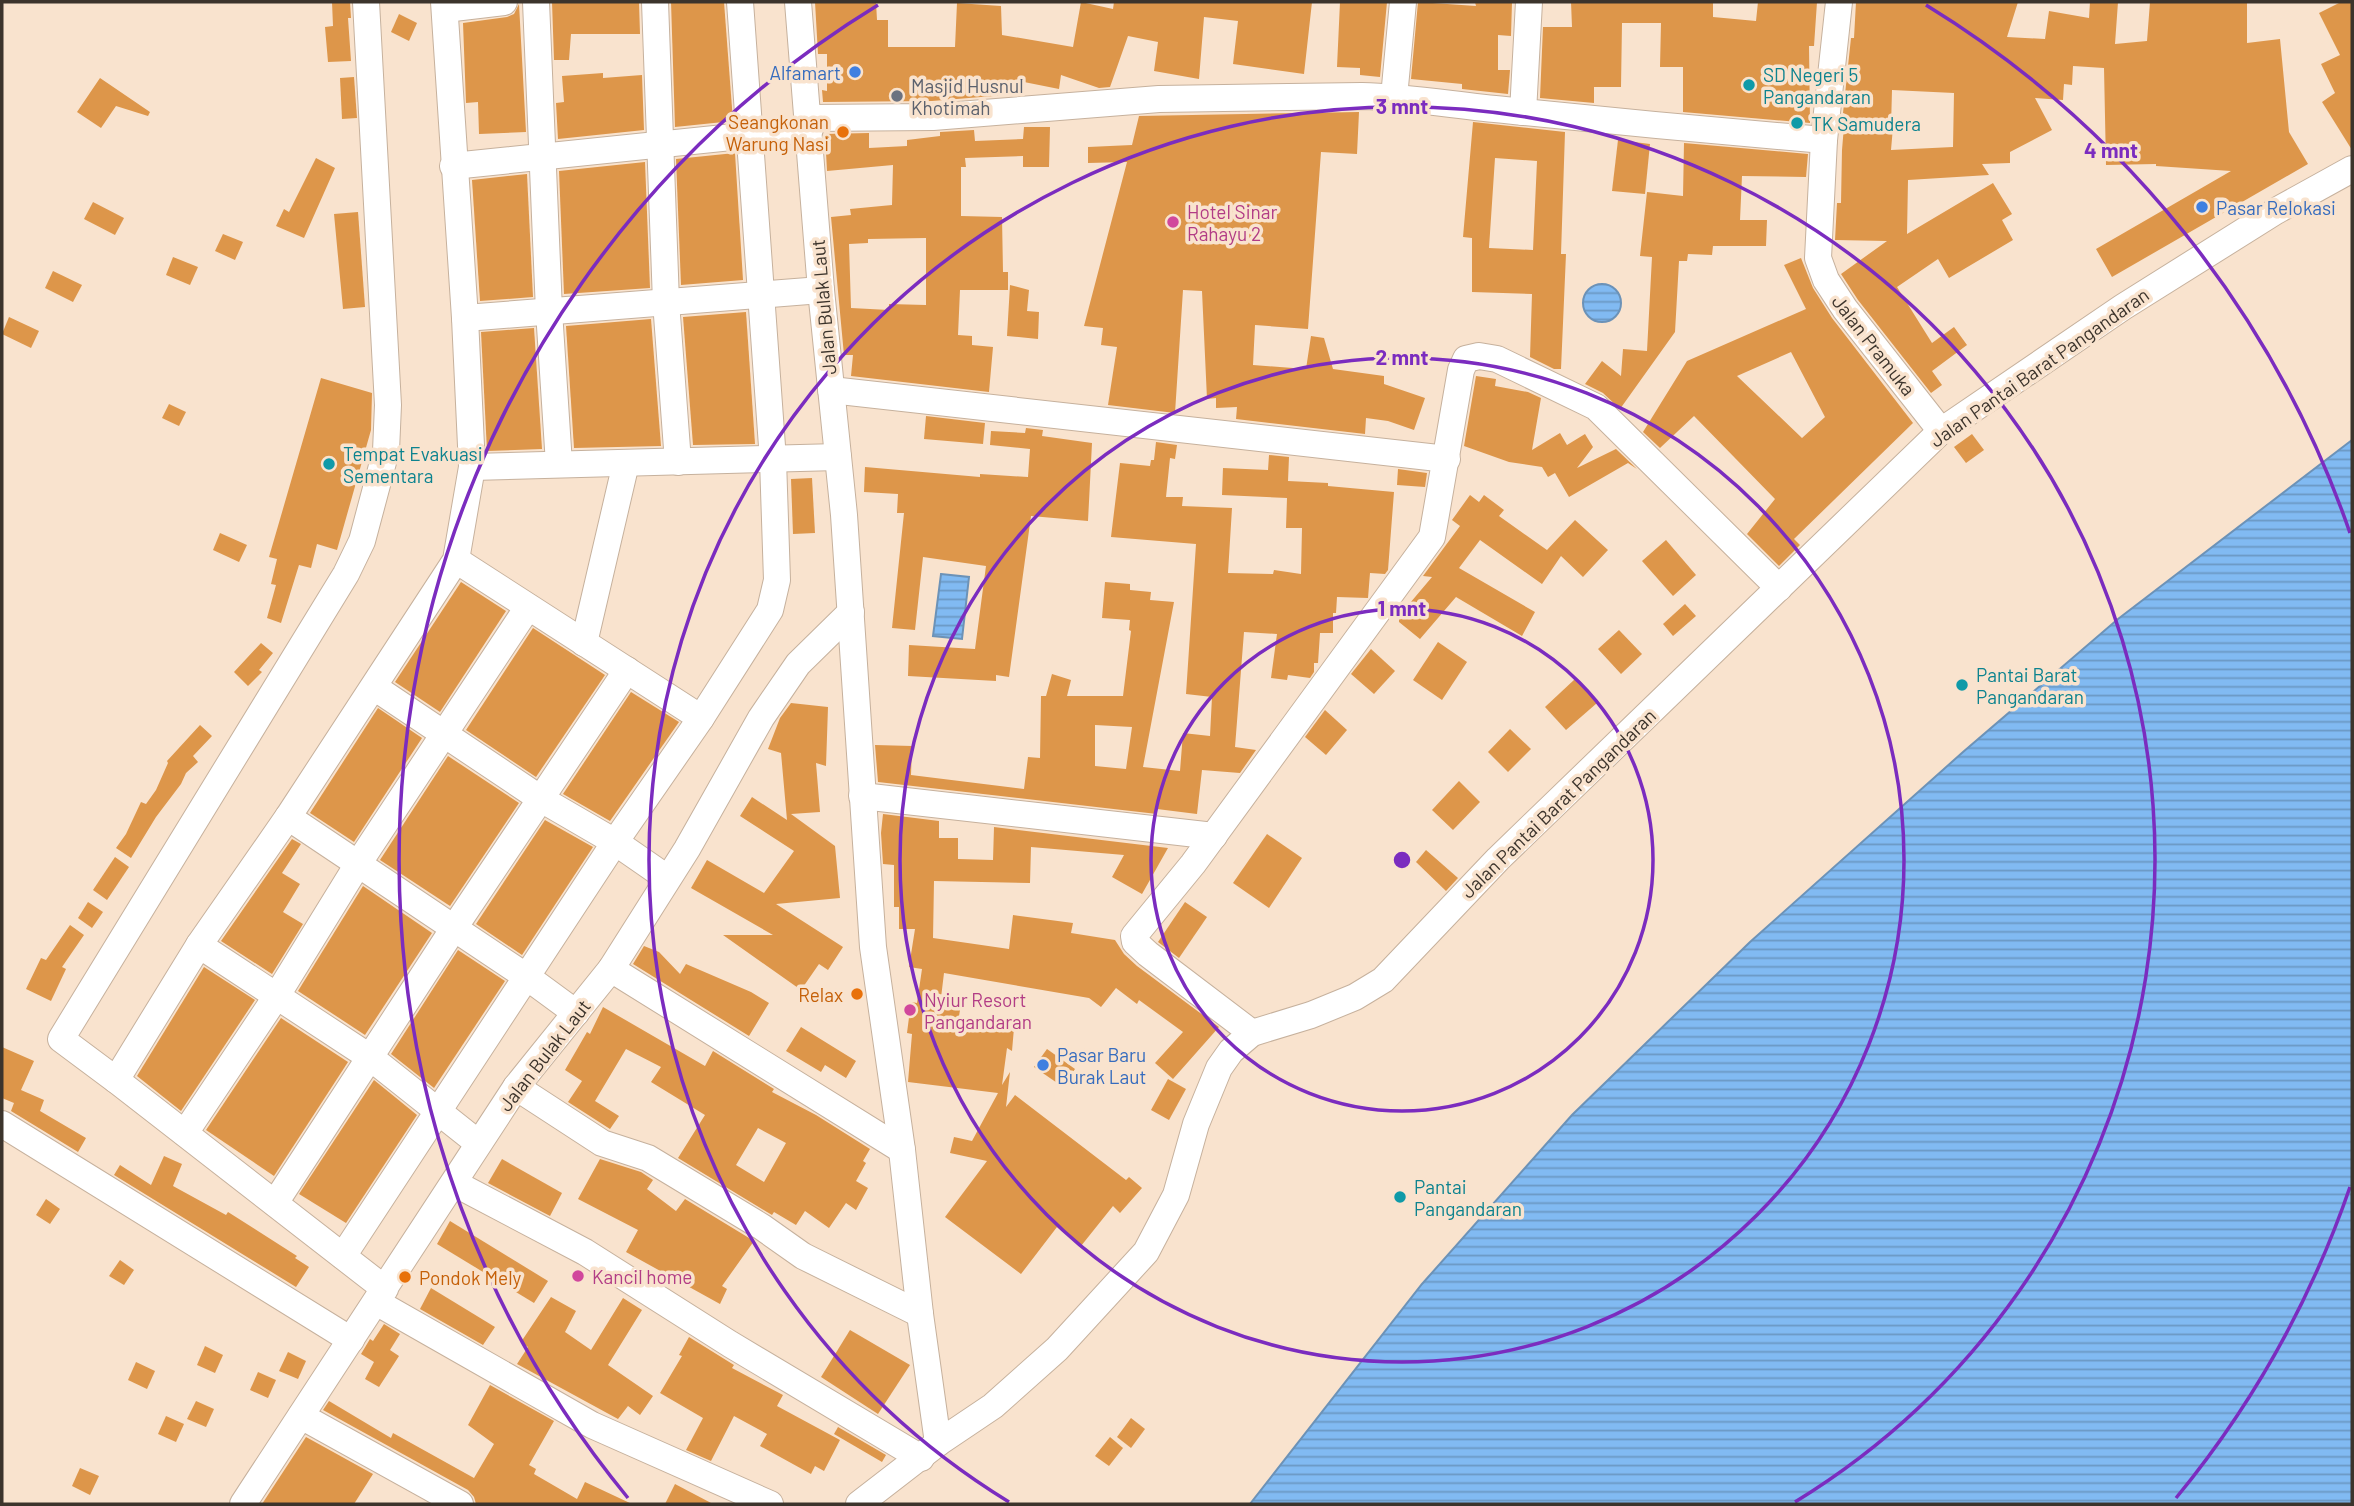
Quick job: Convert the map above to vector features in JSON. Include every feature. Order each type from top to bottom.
[{"type":"street","points":[[366,2],[388,405],[386,451],[362,541],[346,574],[61,1039],[344,1256],[381,1296],[592,1425],[770,1504]]},
{"type":"street","points":[[116,1080],[199,945],[288,817],[456,560],[472,467],[444,5],[504,2]]},
{"type":"street","points":[[536,2],[549,311],[559,464]]},
{"type":"street","points":[[655,2],[666,302],[678,462]]},
{"type":"street","points":[[344,1256],[770,610],[777,580],[773,460],[740,2]]},
{"type":"street","name":"Jalan Bulak Laut","points":[[798,2],[851,612],[873,947],[902,1150],[920,1314],[930,1451]]},
{"type":"street","points":[[1394,97],[1403,2]]},
{"type":"street","points":[[1523,112],[1529,2]]},
{"type":"street","name":"Jalan Pramuka","points":[[1839,2],[1824,141],[1818,258],[1826,280],[1844,309],[1941,431]]},
{"type":"street","points":[[453,166],[750,135],[809,123],[933,117],[1159,99],[1394,97],[1824,141]]},
{"type":"street","name":"Jalan Pantai Barat Pangandaran","points":[[859,1504],[993,1406],[1057,1349],[1146,1252],[1176,1195],[1196,1124],[1219,1068],[1231,1051],[1252,1033],[1355,997],[1383,981],[1498,859],[1941,431],[2123,307],[2276,211],[2352,169]]},
{"type":"street","points":[[465,318],[821,290]]},
{"type":"street","points":[[1252,1033],[1147,954],[1134,936],[1214,836],[1432,537],[1461,370],[1466,359],[1479,356],[1497,359],[1596,407],[1779,589]]},
{"type":"street","points":[[831,390],[1447,459]]},
{"type":"street","points":[[472,467],[838,457]]},
{"type":"street","points":[[584,643],[626,463]]},
{"type":"street","points":[[456,560],[701,718]]},
{"type":"street","points":[[185,1133],[276,998],[358,864],[528,607]]},
{"type":"street","name":"Jalan Bulak Laut","points":[[243,1504],[516,1087],[611,969],[687,849],[761,718],[798,664],[851,612]]},
{"type":"street","points":[[275,1203],[454,928],[627,670]]},
{"type":"street","points":[[374,687],[541,799],[615,842],[667,878]]},
{"type":"street","points":[[862,796],[1214,836]]},
{"type":"street","points":[[288,817],[527,977],[576,1013]]},
{"type":"street","points":[[199,945],[370,1058],[478,1143]]},
{"type":"street","points":[[611,969],[902,1150]]},
{"type":"street","points":[[516,1087],[602,1143],[648,1158],[762,1227],[803,1256],[920,1314]]},
{"type":"street","points":[[2,1124],[351,1340]]},
{"type":"street","points":[[454,1183],[585,1252],[730,1344],[930,1451]]},
{"type":"street","points":[[301,1416],[460,1504]]},
{"type":"water","points":[[1602,284],[1615,290],[1621,303],[1615,316],[1602,322],[1589,316],[1583,303],[1589,290]]},
{"type":"water","points":[[2352,440],[2352,1504],[1250,1504],[1422,1284],[1572,1115],[1750,942],[1963,752],[2118,619]]},
{"type":"water","points":[[941,574],[969,577],[962,639],[933,636]]},
{"type":"building","points":[[332,2],[350,2],[351,18],[348,18],[351,61],[328,62],[325,27],[333,26]]},
{"type":"building","points":[[552,2],[639,2],[640,34],[571,34],[569,60],[554,60]]},
{"type":"building","points":[[671,2],[724,2],[733,121],[675,127]]},
{"type":"building","points":[[815,2],[876,2],[877,20],[888,20],[888,47],[955,47],[957,3],[1001,6],[1002,35],[1073,47],[1081,2],[1113,9],[1114,2],[1312,2],[1304,74],[1233,64],[1238,21],[1204,17],[1199,79],[1154,71],[1158,42],[1128,36],[1110,87],[1099,88],[1061,75],[1059,89],[1019,81],[1019,94],[932,101],[823,102],[822,90],[827,91],[827,54],[818,54]]},
{"type":"building","points":[[1340,2],[1387,2],[1380,77],[1360,75],[1360,68],[1337,67]]},
{"type":"building","points":[[1418,2],[1476,6],[1475,2],[1512,2],[1511,36],[1498,35],[1498,70],[1510,70],[1508,94],[1462,89],[1462,84],[1411,79]]},
{"type":"building","points":[[1571,2],[1713,2],[1713,17],[1756,21],[1758,2],[1817,2],[1814,46],[1809,46],[1810,123],[1683,112],[1683,67],[1660,67],[1661,23],[1622,23],[1621,87],[1594,87],[1594,103],[1540,98],[1543,27],[1572,27]]},
{"type":"building","points":[[1856,2],[2018,2],[2007,37],[2045,39],[2049,11],[2089,18],[2090,2],[2118,2],[2115,44],[2147,41],[2150,2],[2247,2],[2247,43],[2280,39],[2289,132],[2308,164],[2112,277],[2096,249],[2231,171],[2156,164],[2106,165],[2104,68],[2073,66],[2072,85],[2064,84],[2063,100],[2035,98],[2052,130],[2010,152],[2010,163],[1982,164],[1989,175],[1908,180],[1907,234],[1993,183],[2012,214],[2002,220],[2013,240],[1949,278],[1938,259],[1897,287],[1932,343],[1954,327],[1967,345],[1932,371],[1942,385],[1931,393],[1858,300],[1841,274],[1887,241],[1835,240],[1837,203],[1841,203],[1843,113],[1851,38],[1854,38]],"holes":[[[1892,90],[1954,93],[1953,147],[1891,150]]]},
{"type":"building","points":[[2341,2],[2352,2],[2352,150],[2322,102],[2335,93],[2321,64],[2340,55],[2319,13]]},
{"type":"building","points":[[519,4],[526,132],[479,134],[478,102],[466,103],[463,23],[507,17],[514,14]]},
{"type":"building","points":[[399,14],[417,23],[409,41],[391,32]]},
{"type":"building","points":[[603,73],[603,78],[642,75],[644,130],[558,139],[556,103],[564,102],[562,76]]},
{"type":"building","points":[[354,77],[357,118],[342,119],[340,78]]},
{"type":"building","points":[[100,78],[150,112],[148,116],[116,106],[101,128],[77,112]]},
{"type":"building","points":[[1359,112],[1357,154],[1321,152],[1308,329],[1255,325],[1253,365],[1306,369],[1311,336],[1324,338],[1333,369],[1384,376],[1384,384],[1425,398],[1414,430],[1388,421],[1366,418],[1365,434],[1236,419],[1237,407],[1216,408],[1216,398],[1207,399],[1202,291],[1183,290],[1175,413],[1108,405],[1117,347],[1101,345],[1103,328],[1084,326],[1127,162],[1088,163],[1088,147],[1132,145],[1139,116]]},
{"type":"building","points":[[1473,122],[1565,132],[1561,254],[1566,254],[1561,369],[1554,369],[1530,357],[1532,294],[1472,292],[1472,238],[1463,237]],"holes":[[[1495,158],[1537,161],[1533,250],[1489,248]]]},
{"type":"building","points":[[1024,127],[1050,127],[1049,167],[1023,167],[1023,156],[965,158],[966,167],[961,167],[961,216],[1002,217],[1003,272],[1008,272],[1008,290],[960,290],[958,335],[972,336],[972,345],[993,347],[989,392],[851,376],[853,355],[844,355],[831,217],[851,215],[850,209],[892,205],[893,165],[827,171],[825,134],[869,133],[869,148],[907,146],[907,140],[940,136],[940,132],[974,130],[975,141],[1023,139]],"holes":[[[926,238],[926,305],[889,304],[889,310],[851,308],[849,244],[868,243],[868,239]]]},
{"type":"building","points":[[1618,140],[1650,144],[1645,194],[1612,191]]},
{"type":"building","points":[[1684,143],[1808,154],[1806,177],[1742,176],[1740,220],[1767,220],[1766,246],[1713,246],[1712,255],[1688,254],[1687,261],[1679,261],[1675,332],[1620,409],[1603,393],[1585,384],[1602,361],[1621,376],[1623,349],[1647,351],[1652,257],[1640,256],[1647,192],[1683,196]]},
{"type":"building","points":[[735,153],[743,280],[681,285],[676,159]]},
{"type":"building","points":[[316,158],[335,168],[304,238],[276,226],[284,209],[289,212]]},
{"type":"building","points":[[645,162],[650,288],[564,294],[559,171]]},
{"type":"building","points":[[527,174],[533,297],[480,301],[472,180]]},
{"type":"building","points":[[93,202],[124,218],[115,235],[84,219]]},
{"type":"building","points":[[358,212],[365,307],[343,309],[334,214]]},
{"type":"building","points":[[223,234],[243,242],[235,260],[215,251]]},
{"type":"building","points":[[173,257],[198,267],[190,285],[166,275]]},
{"type":"building","points":[[1801,258],[1813,288],[1832,318],[1913,423],[1794,539],[1800,545],[1779,566],[1747,534],[1775,499],[1694,416],[1660,448],[1643,432],[1687,361],[1806,309],[1784,265]],"holes":[[[1791,352],[1825,417],[1802,438],[1737,376]]]},
{"type":"building","points":[[53,271],[82,285],[73,302],[45,288]]},
{"type":"building","points":[[1010,285],[1029,290],[1027,311],[1039,312],[1038,339],[1007,336]]},
{"type":"building","points":[[746,312],[755,444],[693,445],[683,317]]},
{"type":"building","points":[[9,317],[39,331],[31,348],[2,334]]},
{"type":"building","points":[[651,319],[661,446],[574,448],[566,326]]},
{"type":"building","points":[[534,328],[542,449],[487,451],[481,332]]},
{"type":"building","points":[[1476,376],[1496,379],[1495,386],[1528,392],[1541,398],[1532,450],[1560,433],[1567,445],[1585,434],[1593,447],[1577,468],[1616,449],[1637,469],[1628,463],[1569,497],[1555,473],[1548,477],[1542,467],[1509,462],[1464,446]]},
{"type":"building","name":"Tempat Evakuasi Sementara","points":[[321,378],[372,393],[371,430],[337,550],[317,544],[311,568],[299,565],[281,623],[267,618],[276,585],[271,584],[277,559],[269,557]]},
{"type":"building","points":[[169,404],[186,412],[179,426],[162,418]]},
{"type":"building","points":[[926,416],[985,423],[983,444],[924,439]]},
{"type":"building","points":[[1026,428],[1043,430],[1042,436],[1092,443],[1088,521],[1031,516],[1009,677],[996,675],[996,681],[908,676],[909,645],[975,649],[986,566],[923,557],[915,630],[892,628],[904,513],[897,513],[898,494],[864,492],[865,467],[980,477],[980,474],[1028,477],[1030,449],[990,445],[991,431],[1025,433]]},
{"type":"building","points":[[1972,434],[1984,450],[1966,463],[1954,447]]},
{"type":"building","points":[[1156,442],[1177,445],[1175,459],[1170,458],[1166,497],[1183,497],[1182,506],[1232,508],[1228,573],[1273,574],[1274,570],[1301,574],[1302,528],[1286,528],[1287,498],[1222,495],[1223,468],[1268,470],[1269,455],[1289,457],[1288,481],[1328,483],[1328,486],[1394,492],[1388,570],[1385,574],[1370,573],[1368,598],[1337,597],[1336,613],[1333,613],[1333,633],[1320,633],[1318,663],[1314,663],[1314,672],[1310,678],[1288,675],[1287,680],[1271,678],[1277,634],[1244,632],[1235,747],[1256,750],[1240,773],[1202,770],[1197,814],[1157,809],[1157,814],[878,782],[875,745],[912,746],[911,775],[1024,789],[1028,757],[1040,758],[1041,696],[1046,696],[1052,674],[1071,680],[1067,696],[1123,696],[1130,620],[1102,618],[1105,582],[1130,584],[1130,590],[1151,592],[1150,600],[1174,602],[1143,767],[1180,771],[1183,733],[1210,736],[1212,697],[1186,694],[1196,544],[1111,537],[1120,463],[1150,466],[1151,460],[1154,460]],"holes":[[[1095,725],[1132,727],[1126,769],[1095,766]]]},
{"type":"building","points":[[1398,469],[1427,473],[1425,487],[1397,485]]},
{"type":"building","points":[[812,478],[815,533],[793,534],[791,479]]},
{"type":"building","points":[[1470,495],[1479,502],[1484,495],[1504,510],[1499,516],[1547,550],[1575,520],[1608,550],[1583,577],[1561,556],[1542,584],[1480,540],[1459,568],[1535,612],[1522,636],[1456,597],[1420,639],[1399,622],[1399,616],[1432,577],[1423,576],[1460,526],[1452,520]]},
{"type":"building","points":[[220,533],[247,545],[239,562],[213,550]]},
{"type":"building","points":[[1666,540],[1696,575],[1673,596],[1642,561]]},
{"type":"building","points":[[461,582],[506,611],[440,712],[395,682]]},
{"type":"building","points":[[1685,604],[1696,616],[1673,636],[1663,624]]},
{"type":"building","points":[[533,628],[605,675],[536,777],[466,730]]},
{"type":"building","points":[[1619,630],[1642,654],[1621,674],[1598,649]]},
{"type":"building","points":[[1438,642],[1467,662],[1442,700],[1413,680]]},
{"type":"building","points":[[261,643],[273,653],[259,670],[262,672],[248,686],[234,672]]},
{"type":"building","points":[[1371,649],[1395,671],[1374,694],[1351,674]]},
{"type":"building","points":[[1575,679],[1597,703],[1566,730],[1545,707]]},
{"type":"building","points":[[631,692],[679,722],[610,821],[563,794]]},
{"type":"building","points":[[791,703],[828,707],[826,766],[816,763],[820,812],[791,814],[835,846],[840,898],[776,904],[843,947],[828,970],[819,964],[801,990],[723,935],[773,935],[691,888],[707,860],[764,893],[794,851],[740,816],[752,797],[787,820],[781,753],[768,749],[780,718]]},
{"type":"building","points":[[378,708],[422,738],[354,842],[310,813]]},
{"type":"building","points":[[1325,710],[1347,730],[1326,755],[1305,737]]},
{"type":"building","points":[[200,725],[212,736],[193,756],[198,762],[186,773],[131,858],[116,848],[126,834],[141,802],[146,804],[156,790],[167,761]]},
{"type":"building","points":[[1510,729],[1531,749],[1508,772],[1488,752]]},
{"type":"building","points":[[448,756],[519,803],[450,906],[380,860]]},
{"type":"building","points":[[1459,781],[1480,802],[1453,830],[1432,810]]},
{"type":"building","points":[[883,814],[939,821],[939,838],[958,838],[958,859],[993,860],[994,827],[1168,848],[1142,894],[1112,877],[1124,855],[1031,847],[1030,883],[934,881],[933,938],[1009,949],[1013,915],[1073,923],[1071,933],[1115,940],[1124,954],[1137,966],[1219,1027],[1173,1079],[1155,1063],[1183,1032],[1139,1000],[1137,1004],[1116,988],[1101,1007],[1089,998],[944,973],[940,1006],[960,1010],[958,1022],[1014,1028],[1012,1051],[1007,1048],[1002,1085],[1010,1072],[1006,1107],[1015,1095],[1126,1180],[1129,1177],[1142,1188],[1120,1213],[1113,1206],[1081,1246],[1057,1227],[1021,1274],[945,1217],[987,1161],[950,1153],[954,1137],[972,1141],[998,1093],[908,1082],[912,1034],[907,1033],[911,1002],[917,1003],[922,969],[909,967],[915,929],[899,929],[899,907],[894,907],[894,865],[883,864]]},
{"type":"building","points":[[545,820],[593,847],[522,955],[476,924]]},
{"type":"building","points":[[1267,834],[1302,858],[1269,908],[1233,883]]},
{"type":"building","points":[[292,839],[301,844],[282,873],[300,884],[283,912],[303,924],[272,974],[221,941]]},
{"type":"building","points":[[1426,850],[1458,878],[1446,891],[1416,862]]},
{"type":"building","points":[[115,857],[129,867],[107,900],[93,890]]},
{"type":"building","points":[[363,886],[432,933],[365,1035],[298,991]]},
{"type":"building","points":[[88,902],[103,912],[92,928],[78,918]]},
{"type":"building","points":[[1185,902],[1207,917],[1179,958],[1158,942]]},
{"type":"building","points":[[70,925],[84,935],[62,967],[66,969],[51,1001],[26,989],[41,958],[46,960]]},
{"type":"building","points":[[644,946],[659,952],[680,974],[686,964],[751,992],[769,1003],[749,1036],[633,964]]},
{"type":"building","points":[[458,950],[505,981],[434,1088],[391,1054]]},
{"type":"building","points":[[204,967],[255,1000],[181,1111],[137,1076]]},
{"type":"building","points":[[603,1007],[705,1066],[713,1051],[774,1089],[772,1092],[816,1115],[870,1149],[856,1181],[868,1188],[856,1210],[846,1203],[829,1228],[805,1211],[796,1225],[774,1212],[772,1215],[678,1158],[705,1115],[651,1082],[661,1067],[626,1049],[595,1101],[619,1116],[610,1129],[568,1102],[582,1081],[565,1070],[587,1032],[590,1034]],"holes":[[[758,1128],[786,1143],[764,1182],[736,1165]]]},
{"type":"building","points":[[281,1018],[348,1062],[274,1176],[206,1130]]},
{"type":"building","points":[[801,1027],[856,1061],[846,1078],[825,1065],[821,1072],[786,1051]]},
{"type":"building","points":[[2,1047],[34,1061],[21,1090],[44,1100],[40,1111],[86,1138],[78,1152],[11,1111],[14,1103],[2,1098]]},
{"type":"building","points":[[1047,1049],[1075,1069],[1063,1087],[1034,1067]]},
{"type":"building","points":[[1168,1079],[1186,1089],[1169,1120],[1151,1110]]},
{"type":"building","points":[[374,1080],[417,1115],[346,1223],[299,1194]]},
{"type":"building","points":[[164,1156],[182,1164],[173,1186],[226,1215],[228,1212],[297,1256],[295,1258],[309,1267],[296,1287],[114,1175],[120,1165],[151,1185]]},
{"type":"building","points":[[502,1159],[562,1193],[550,1216],[488,1183]]},
{"type":"building","points":[[600,1159],[641,1172],[653,1180],[647,1189],[676,1211],[685,1199],[754,1241],[722,1286],[727,1289],[720,1304],[626,1252],[638,1230],[578,1199]]},
{"type":"building","points":[[46,1199],[60,1209],[50,1224],[36,1215]]},
{"type":"building","points":[[450,1221],[548,1281],[534,1303],[437,1244]]},
{"type":"building","points":[[120,1260],[134,1270],[124,1285],[109,1276]]},
{"type":"building","points":[[431,1288],[495,1327],[483,1345],[420,1309]]},
{"type":"building","points":[[551,1297],[576,1311],[565,1332],[591,1350],[623,1298],[642,1310],[608,1365],[653,1396],[640,1415],[628,1406],[618,1419],[517,1364],[528,1347],[521,1342]]},
{"type":"building","points":[[384,1324],[400,1334],[390,1350],[399,1356],[379,1387],[365,1379],[374,1362],[361,1354]]},
{"type":"building","points":[[850,1330],[910,1365],[878,1414],[821,1377]]},
{"type":"building","points":[[689,1337],[734,1365],[732,1368],[783,1395],[777,1406],[840,1440],[824,1471],[815,1466],[811,1474],[760,1446],[767,1434],[734,1416],[711,1461],[686,1450],[703,1418],[660,1393],[682,1356],[679,1355]]},
{"type":"building","points":[[205,1346],[223,1355],[215,1373],[197,1365]]},
{"type":"building","points":[[288,1352],[306,1361],[298,1379],[279,1371]]},
{"type":"building","points":[[136,1362],[155,1371],[147,1389],[128,1380]]},
{"type":"building","points":[[258,1372],[276,1380],[268,1398],[250,1390]]},
{"type":"building","points":[[490,1385],[554,1421],[529,1465],[536,1469],[534,1474],[577,1499],[585,1482],[632,1504],[476,1504],[468,1490],[323,1410],[329,1401],[391,1438],[393,1433],[474,1478],[494,1444],[468,1425]]},
{"type":"building","points":[[196,1401],[214,1409],[206,1427],[187,1419]]},
{"type":"building","points":[[166,1416],[184,1424],[176,1442],[158,1434]]},
{"type":"building","points":[[1131,1418],[1145,1429],[1131,1448],[1117,1437]]},
{"type":"building","points":[[838,1427],[886,1455],[882,1462],[834,1434]]},
{"type":"building","points":[[306,1437],[373,1474],[354,1504],[262,1504]]},
{"type":"building","points":[[1110,1437],[1123,1448],[1109,1466],[1095,1456]]},
{"type":"building","points":[[80,1468],[99,1476],[90,1495],[72,1486]]},
{"type":"building","points":[[675,1484],[713,1504],[665,1504]]},
{"type":"place","name":"Alfamart","points":[[855,72]]},
{"type":"place","name":"SD Negeri 5 Pangandaran","points":[[1749,85]]},
{"type":"place","name":"Masjid Husnul Khotimah","points":[[897,96]]},
{"type":"place","name":"TK Samudera","points":[[1797,123]]},
{"type":"place","name":"Seangkonan Warung Nasi","points":[[843,132]]},
{"type":"place","name":"Pasar Relokasi","points":[[2202,207]]},
{"type":"place","name":"Hotel Sinar Rahayu 2","points":[[1173,222]]},
{"type":"place","name":"Tempat Evakuasi Sementara","points":[[329,464]]},
{"type":"place","name":"Pantai Barat Pangandaran","points":[[1962,685]]},
{"type":"place","name":"Relax","points":[[857,994]]},
{"type":"place","name":"Nyiur Resort Pangandaran","points":[[910,1010]]},
{"type":"place","name":"Pasar Baru Burak Laut","points":[[1043,1065]]},
{"type":"place","name":"Pantai Pangandaran","points":[[1400,1197]]},
{"type":"place","name":"Kancil home","points":[[578,1276]]},
{"type":"place","name":"Pondok Mely","points":[[405,1277]]}]
